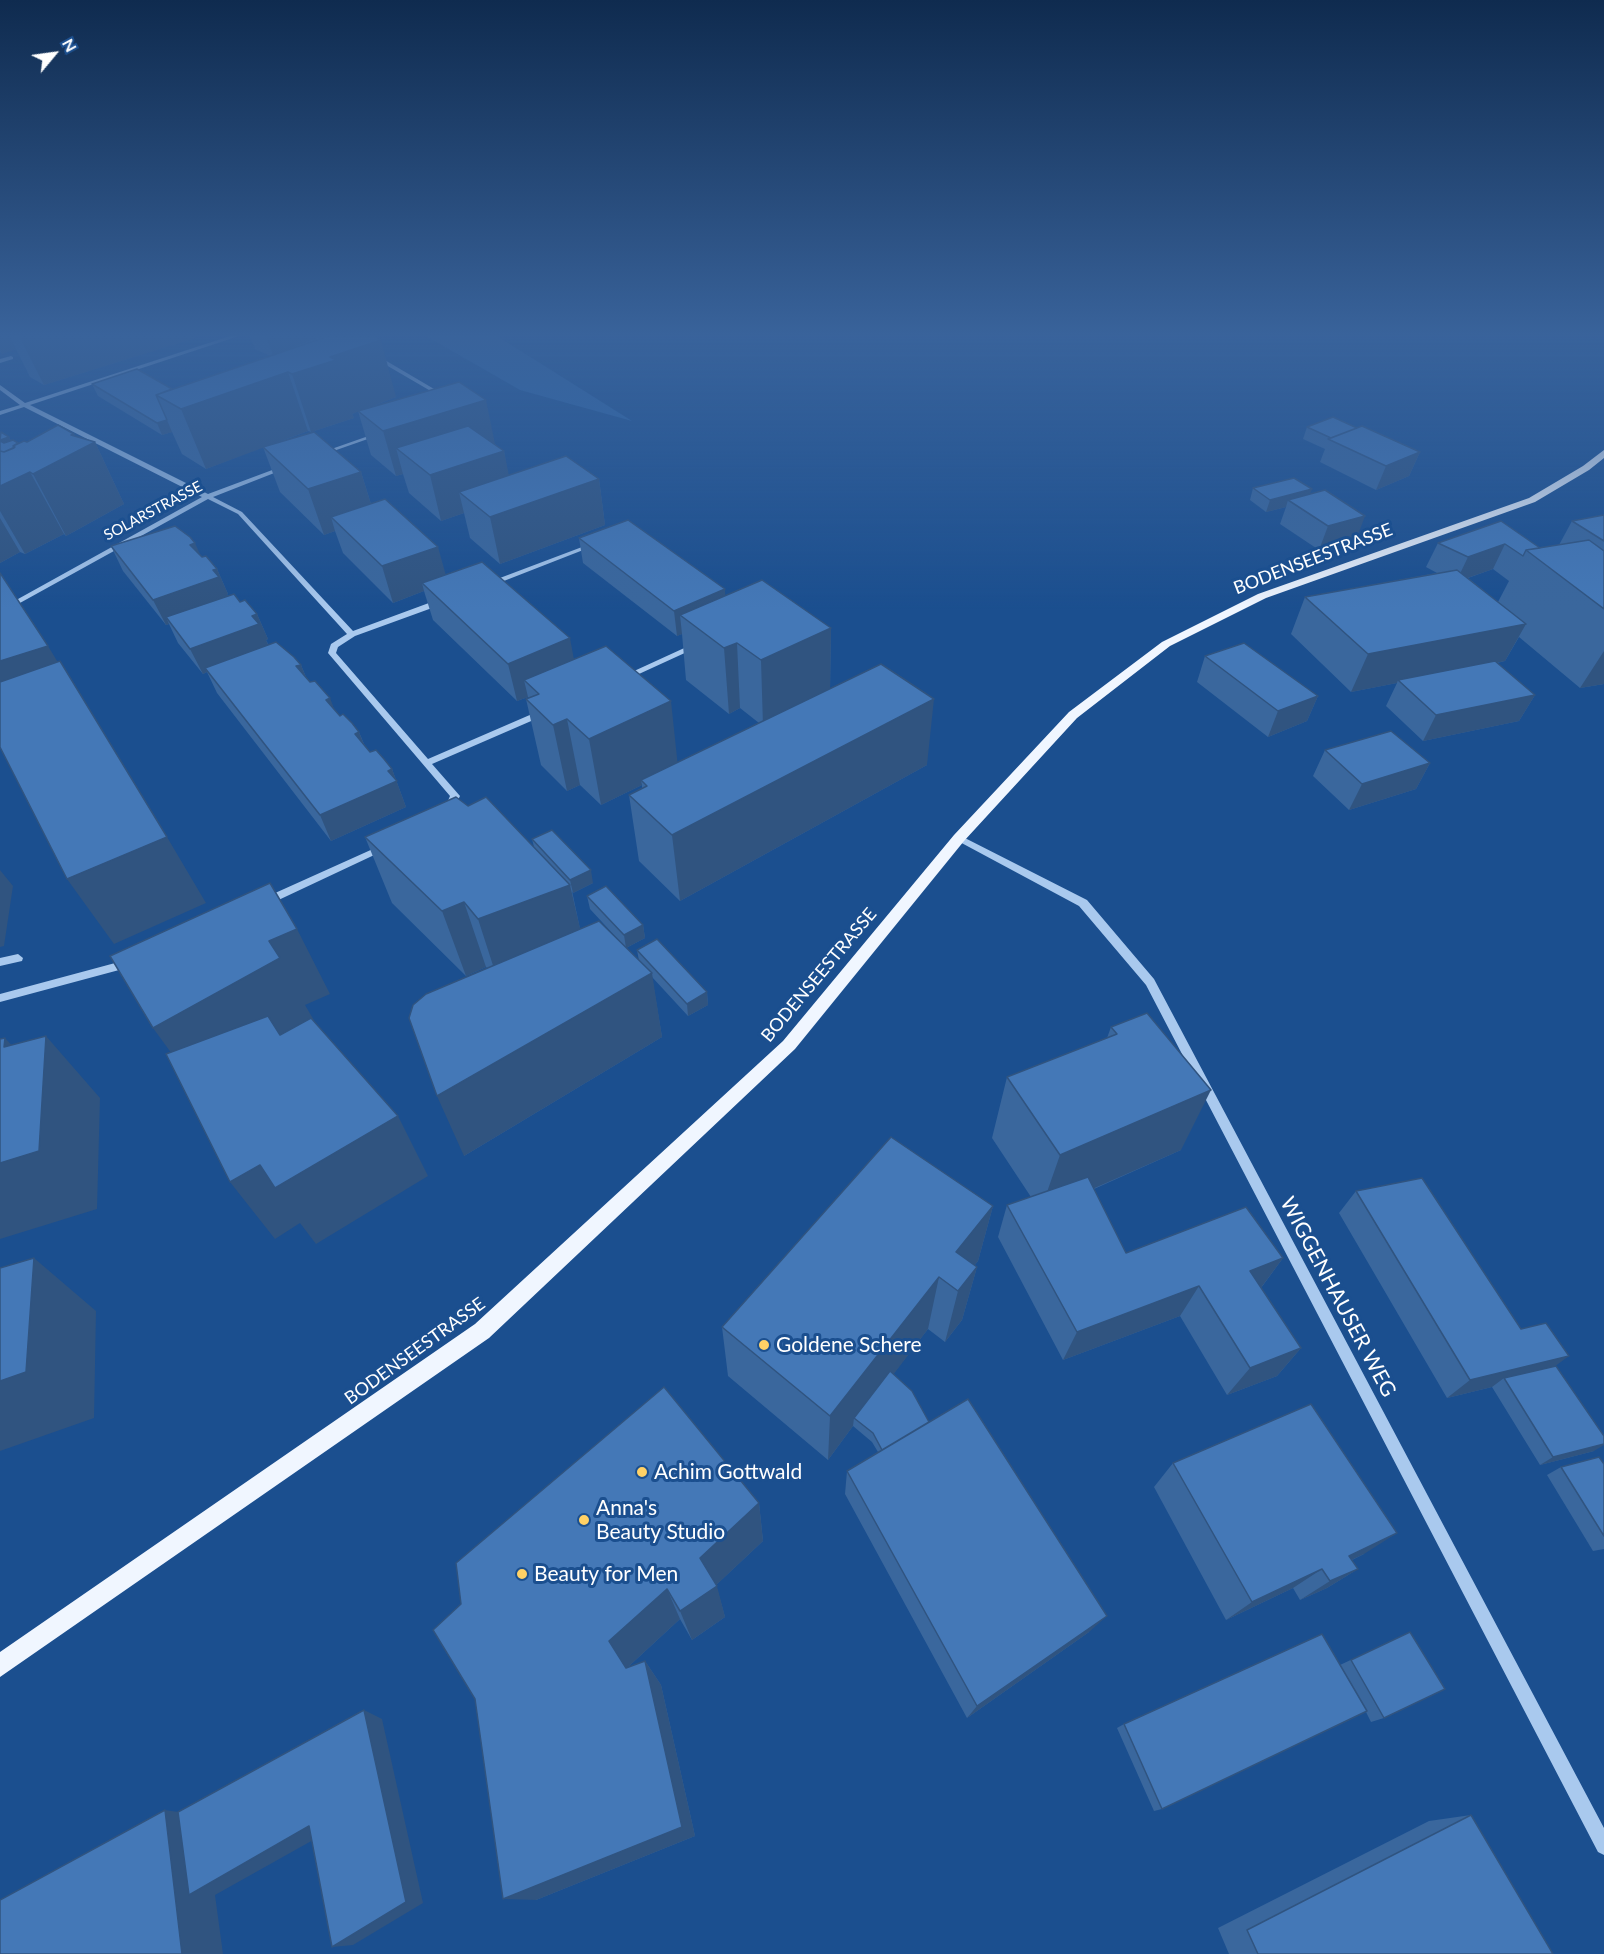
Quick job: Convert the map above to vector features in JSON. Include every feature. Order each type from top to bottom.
[{"type":"main road","name":"BODENSEESTRASSE","points":[[5,1663],[482,1331],[789,1045],[959,838],[1073,715],[1166,644],[1262,596],[1532,500],[1586,468],[1604,453]]},
{"type":"street","points":[[69,427],[240,513],[352,634]]},
{"type":"street","points":[[317,456],[384,432]]},
{"type":"street","name":"SOLARSTRASSE","points":[[0,612],[207,497],[295,464]]},
{"type":"street","points":[[481,586],[606,540]]},
{"type":"street","points":[[440,818],[448,811],[455,796],[429,762],[332,652],[334,646],[352,634],[448,598]]},
{"type":"street","points":[[620,679],[708,641]]},
{"type":"street","points":[[429,762],[555,708]]},
{"type":"street","name":"WIGGENHAUSER WEG","points":[[959,838],[1083,903],[1150,982],[1604,1846]]},
{"type":"street","points":[[255,907],[390,844]]},
{"type":"street","points":[[0,962],[18,958]]},
{"type":"street","points":[[0,998],[137,960]]},
{"type":"building","points":[[54,427],[62,427],[74,434],[71,435],[95,442],[33,474],[30,472],[0,486],[0,451],[4,452],[24,441],[27,442]]},
{"type":"building","points":[[378,427],[396,427],[383,431]]},
{"type":"building","points":[[470,427],[504,451],[430,475],[396,448]]},
{"type":"building","points":[[1307,427],[1357,428],[1331,438]]},
{"type":"building","points":[[1365,427],[1420,452],[1386,466],[1328,439]]},
{"type":"building","points":[[1,432],[9,437],[0,440]]},
{"type":"building","points":[[314,432],[361,472],[308,489],[263,447]]},
{"type":"building","points":[[13,440],[18,443],[13,446],[14,448],[4,452],[0,451],[0,441],[4,443]]},
{"type":"building","points":[[566,456],[599,479],[490,517],[459,492]]},
{"type":"building","points":[[1294,478],[1312,489],[1270,500],[1253,488]]},
{"type":"building","points":[[1325,490],[1365,516],[1328,526],[1288,500]]},
{"type":"building","points":[[385,499],[438,547],[382,566],[331,517]]},
{"type":"building","points":[[1604,515],[1604,541],[1572,521]]},
{"type":"building","points":[[628,520],[725,589],[674,611],[579,538]]},
{"type":"building","points":[[1501,521],[1540,548],[1526,550],[1523,556],[1505,544],[1468,557],[1438,543]]},
{"type":"building","points":[[175,526],[190,537],[195,543],[190,545],[202,557],[206,556],[217,569],[213,570],[219,577],[153,600],[111,546]]},
{"type":"building","points":[[1589,540],[1604,551],[1604,609],[1526,550]]},
{"type":"building","points":[[482,562],[570,638],[508,664],[422,583]]},
{"type":"building","points":[[1457,570],[1526,624],[1368,654],[1305,597]]},
{"type":"building","points":[[0,573],[48,646],[0,661]]},
{"type":"building","points":[[762,580],[831,628],[761,660],[737,643],[724,648],[680,615]]},
{"type":"building","points":[[234,594],[240,602],[245,600],[257,614],[252,616],[259,624],[190,649],[166,617]]},
{"type":"building","points":[[276,642],[301,665],[296,666],[310,682],[315,681],[330,698],[326,700],[340,716],[343,714],[352,723],[359,732],[355,734],[370,752],[376,750],[384,759],[392,769],[388,771],[397,781],[320,815],[205,668]]},
{"type":"building","points":[[1244,643],[1318,696],[1278,711],[1205,656]]},
{"type":"building","points":[[606,646],[671,701],[589,739],[567,719],[553,725],[526,699],[539,694],[524,680]]},
{"type":"building","points":[[60,661],[167,837],[67,879],[0,747],[0,682]]},
{"type":"building","points":[[1495,661],[1535,695],[1436,715],[1398,680]]},
{"type":"building","points":[[881,664],[934,699],[672,835],[629,795],[647,786],[641,780]]},
{"type":"building","points":[[1391,731],[1430,763],[1362,784],[1325,750]]},
{"type":"building","points":[[456,797],[468,806],[486,797],[570,885],[478,919],[464,902],[442,911],[365,837]]},
{"type":"building","points":[[552,830],[591,870],[570,880],[532,839]]},
{"type":"building","points":[[270,883],[297,929],[269,941],[280,958],[153,1028],[110,956]]},
{"type":"building","points":[[606,886],[643,925],[624,935],[587,896]]},
{"type":"building","points":[[599,921],[652,973],[437,1096],[409,1018],[413,1005],[426,994]]},
{"type":"building","points":[[657,939],[707,992],[687,1004],[637,950]]},
{"type":"building","points":[[1147,1013],[1211,1090],[1060,1155],[1007,1077],[1117,1034],[1111,1027]]},
{"type":"building","points":[[268,1016],[280,1035],[311,1018],[398,1116],[275,1188],[260,1165],[230,1182],[166,1054]]},
{"type":"building","points":[[46,1036],[39,1151],[0,1163],[0,1039],[5,1038],[4,1047]]},
{"type":"building","points":[[891,1137],[993,1206],[956,1252],[977,1267],[958,1291],[939,1277],[830,1416],[722,1327]]},
{"type":"building","points":[[1088,1177],[1126,1253],[1246,1207],[1283,1258],[1250,1271],[1301,1348],[1250,1368],[1199,1286],[1077,1332],[1007,1205]]},
{"type":"building","points":[[1422,1178],[1521,1329],[1546,1323],[1569,1356],[1470,1380],[1356,1191]]},
{"type":"building","points":[[34,1258],[26,1372],[0,1381],[0,1268]]},
{"type":"building","points":[[1556,1366],[1604,1436],[1604,1444],[1553,1457],[1504,1378]]},
{"type":"building","points":[[890,1371],[912,1391],[929,1422],[882,1450],[873,1433],[854,1418]]},
{"type":"building","points":[[664,1387],[759,1503],[700,1558],[717,1586],[680,1611],[667,1589],[609,1641],[626,1668],[645,1661],[682,1827],[503,1899],[475,1699],[433,1630],[461,1604],[456,1563]]},
{"type":"building","points":[[968,1399],[1107,1616],[977,1706],[847,1471]]},
{"type":"building","points":[[1311,1404],[1397,1533],[1349,1556],[1358,1569],[1330,1581],[1322,1569],[1252,1602],[1173,1463]]},
{"type":"building","points":[[1599,1457],[1604,1464],[1604,1536],[1561,1467]]},
{"type":"building","points":[[1410,1632],[1445,1689],[1384,1718],[1351,1660]]},
{"type":"building","points":[[1322,1634],[1367,1711],[1162,1809],[1124,1724]]},
{"type":"building","points":[[364,1710],[406,1902],[332,1947],[309,1826],[189,1895],[178,1812]]},
{"type":"building","points":[[165,1810],[182,1954],[0,1954],[0,1900]]},
{"type":"building","points":[[1471,1815],[1553,1954],[1258,1954],[1247,1930]]},
{"type":"place","name":"Goldene Schere","points":[[764,1345]]},
{"type":"place","name":"Achim Gottwald","points":[[642,1472]]},
{"type":"place","name":"Anna's Beauty Studio","points":[[584,1520]]},
{"type":"place","name":"Beauty for Men","points":[[522,1574]]}]
